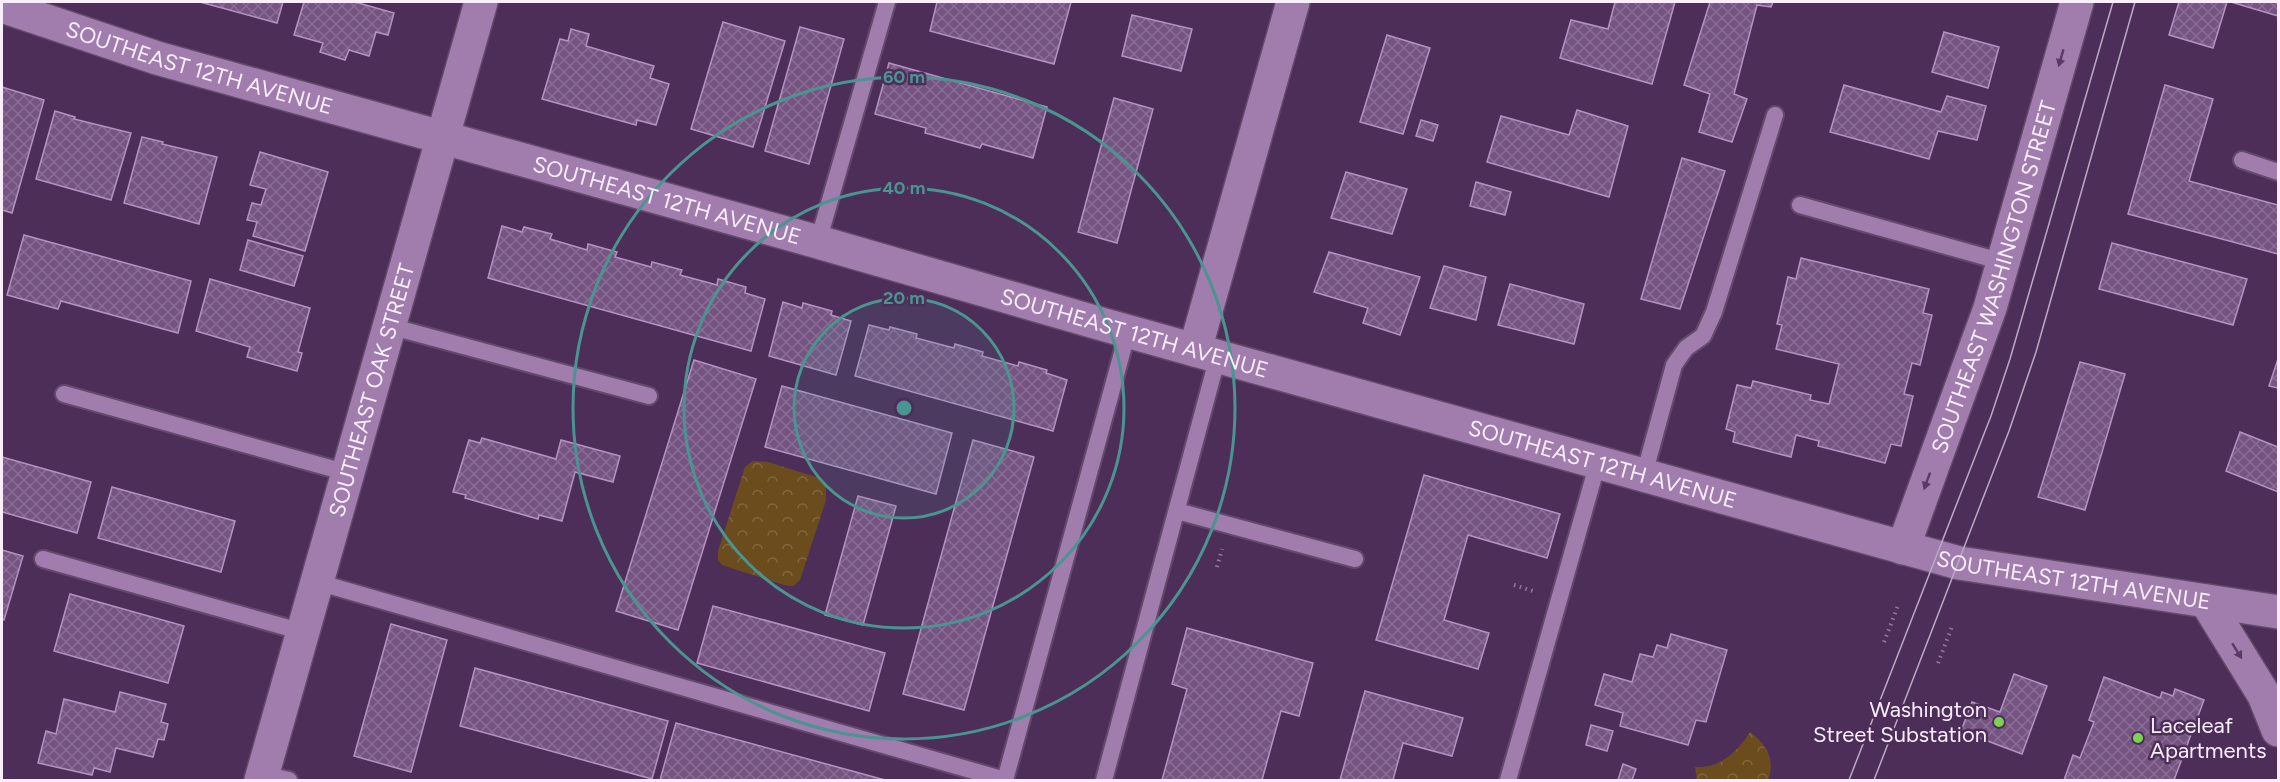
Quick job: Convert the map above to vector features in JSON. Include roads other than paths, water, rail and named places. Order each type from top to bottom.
[{"type":"street","name":"SOUTHEAST OAK STREET","points":[[271,778],[303,632],[481,2]]},
{"type":"street","points":[[1207,353],[1293,2]]},
{"type":"street","name":"SOUTHEAST WASHINGTON STREET","points":[[1902,548],[1990,308],[2077,2]]},
{"type":"street","name":"SOUTHEAST 12TH AVENUE","points":[[2,6],[157,58],[819,242],[1902,548],[1959,563],[2278,612]]},
{"type":"street","points":[[2206,601],[2264,695],[2278,730]]},
{"type":"lane","points":[[819,242],[887,2]]},
{"type":"lane","points":[[1644,475],[1674,365],[1686,348],[1703,336],[1714,312],[1775,115]]},
{"type":"lane","points":[[2242,160],[2278,172]]},
{"type":"lane","points":[[1800,205],[2003,262]]},
{"type":"lane","points":[[389,326],[649,396]]},
{"type":"lane","points":[[317,582],[1005,780],[1128,331]]},
{"type":"lane","points":[[1104,780],[1177,512],[1207,353]]},
{"type":"lane","points":[[64,394],[348,472]]},
{"type":"lane","points":[[1508,780],[1598,462]]},
{"type":"lane","points":[[1177,512],[1355,559]]},
{"type":"lane","points":[[43,559],[303,632]]},
{"type":"tram line","points":[[1849,780],[1991,416],[2010,359],[2113,2]]},
{"type":"tram line","points":[[1874,780],[2009,431],[2036,352],[2135,2]]},
{"type":"place","name":"Washington Street Substation","points":[[1999,722]]},
{"type":"place","name":"Laceleaf Apartments","points":[[2138,738]]}]
